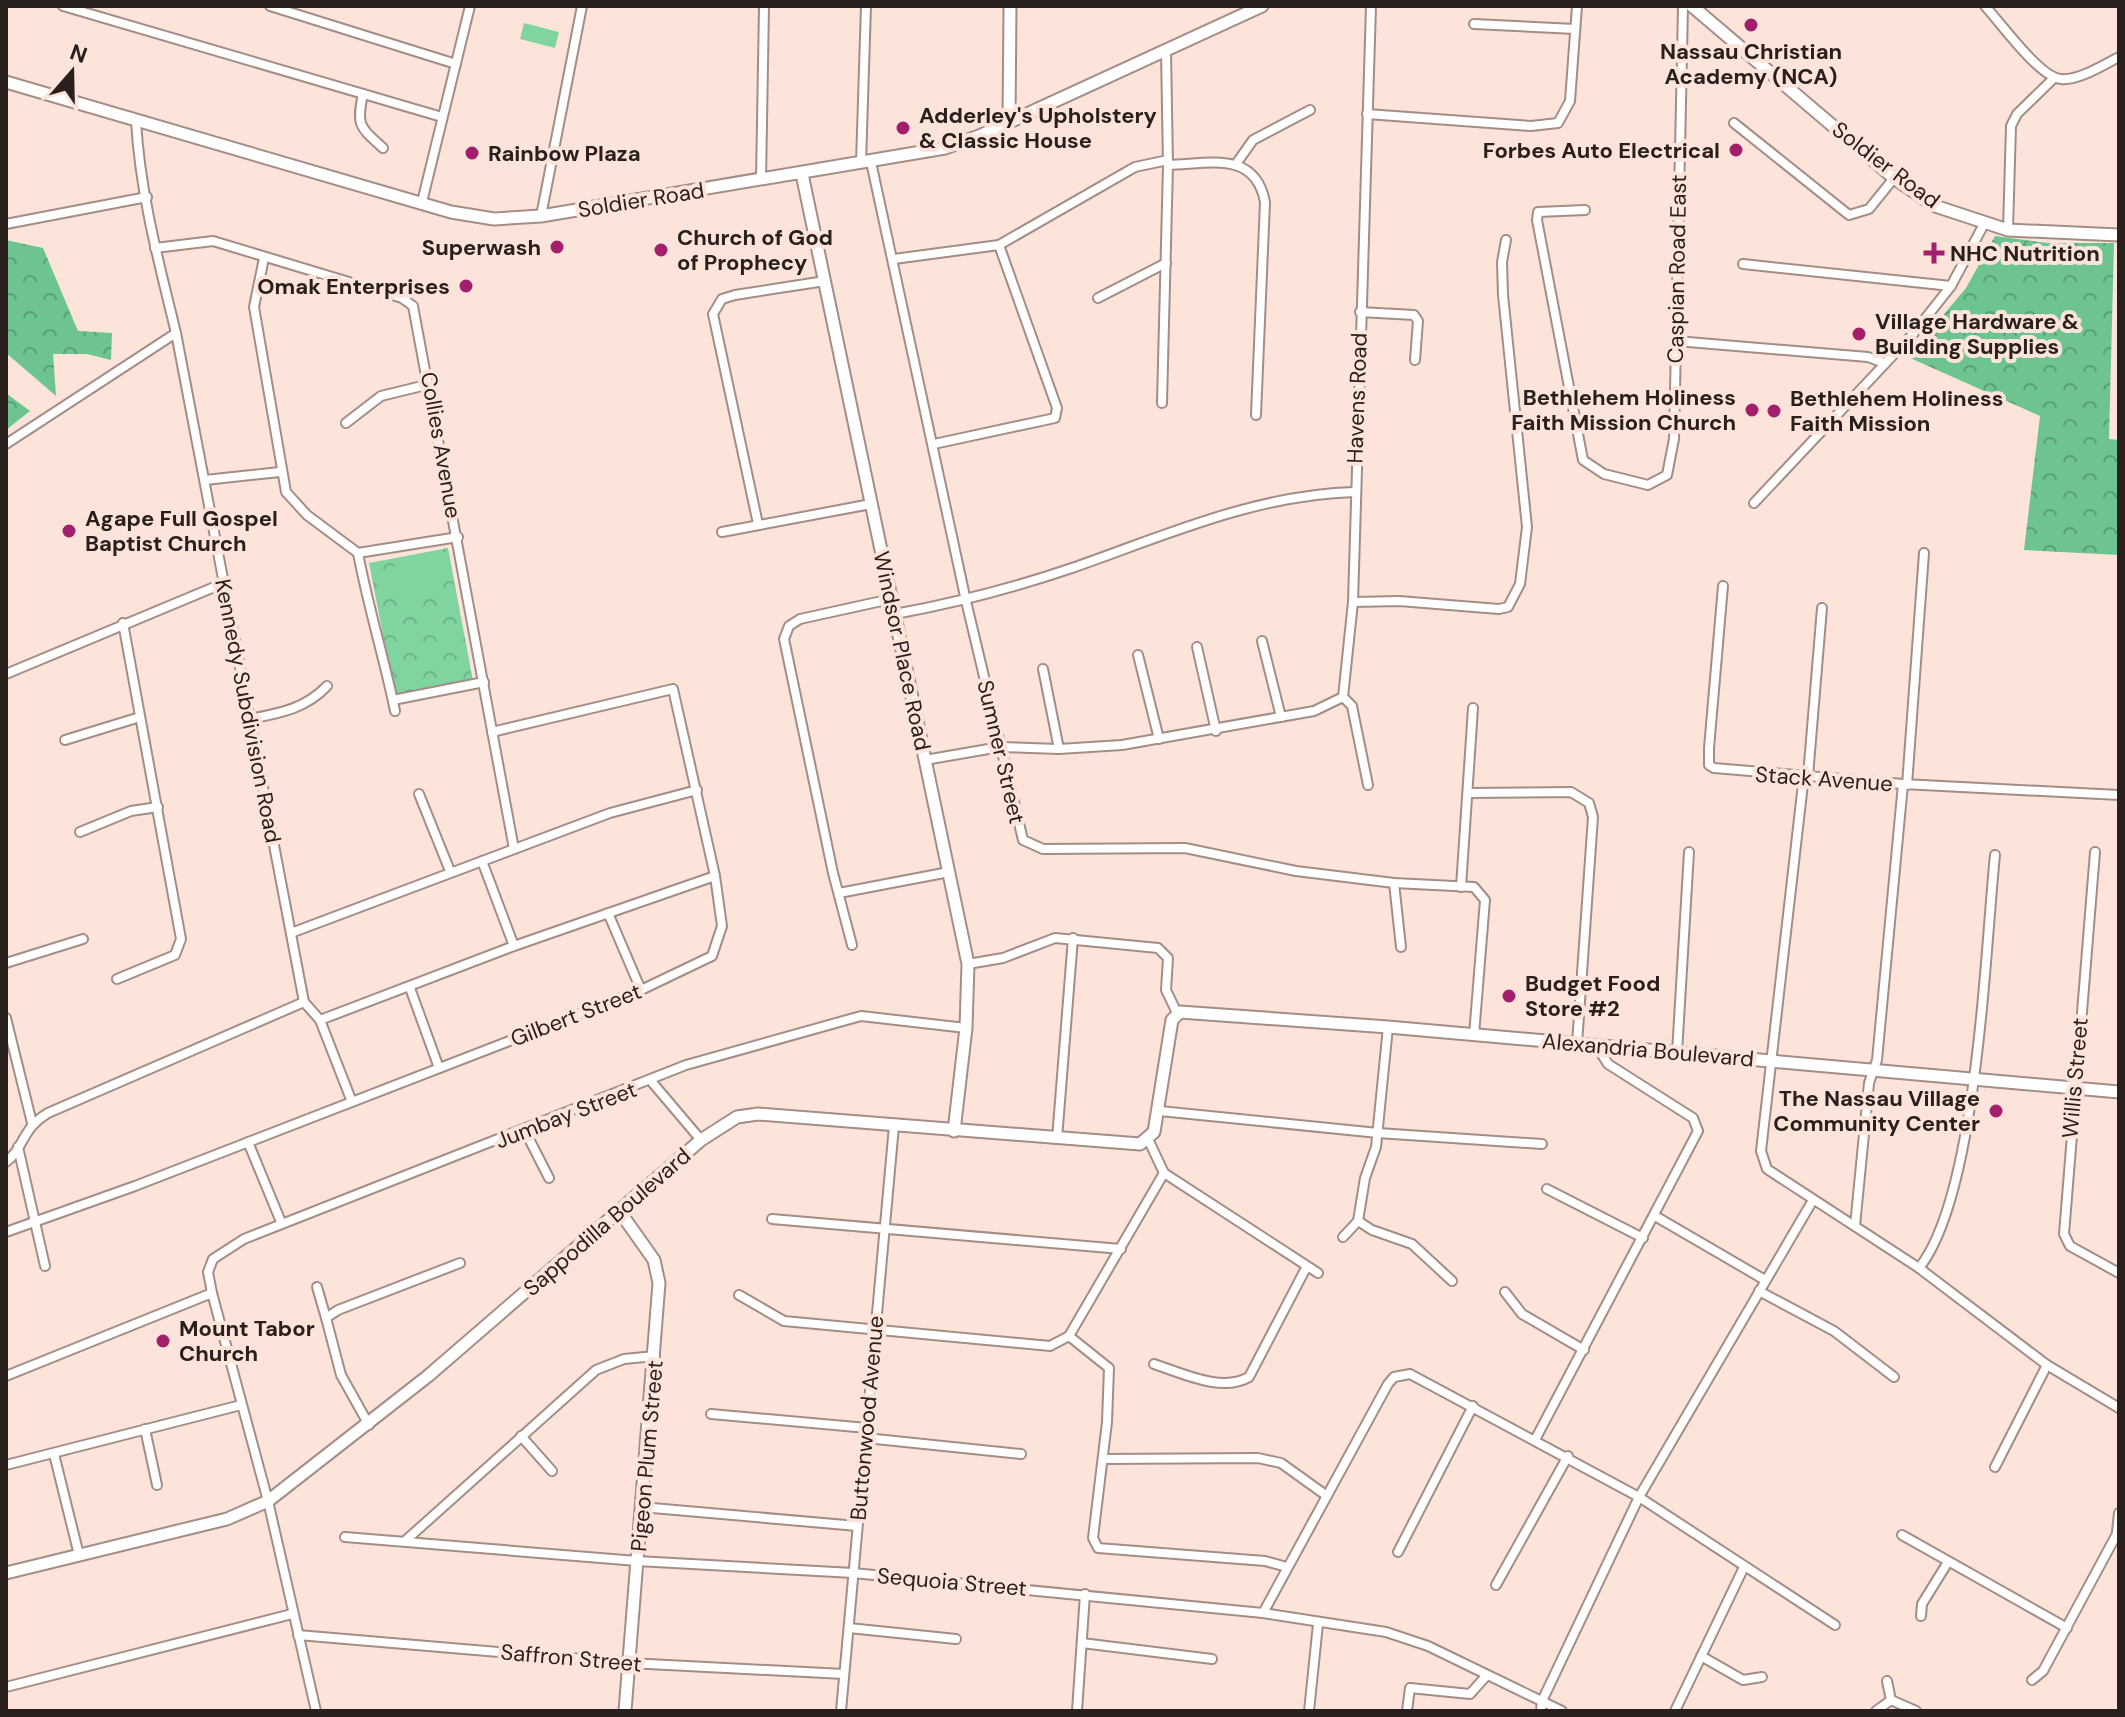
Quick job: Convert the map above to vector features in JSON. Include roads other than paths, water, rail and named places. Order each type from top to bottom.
[{"type":"street","points":[[63,6],[442,117]]},
{"type":"street","points":[[270,6],[456,64]]},
{"type":"street","points":[[422,202],[470,6]]},
{"type":"street","points":[[541,216],[582,6]]},
{"type":"street","points":[[761,180],[764,6]]},
{"type":"street","name":"Sumner Street","points":[[866,6],[866,162],[894,259],[1019,834],[1035,848],[1185,848],[1296,871],[1394,883],[1461,887]]},
{"type":"street","points":[[1009,121],[1010,6]]},
{"type":"street","name":"Havens Road","points":[[1368,785],[1352,706],[1343,697],[1353,602],[1371,6]]},
{"type":"street","points":[[1367,114],[1531,126],[1558,123],[1570,101],[1577,6]]},
{"type":"street","name":"Caspian Road East","points":[[1585,210],[1548,209],[1538,212],[1537,220],[1568,388],[1587,465],[1604,474],[1648,485],[1667,475],[1674,439],[1683,6]]},
{"type":"street","name":"Soldier Road","points":[[1692,6],[1894,178],[1935,206],[2008,230],[2119,235]]},
{"type":"street","points":[[1985,6],[2042,69],[2054,78],[2066,80],[2119,57]]},
{"type":"street","name":"Soldier Road","points":[[6,82],[422,202],[494,219],[541,216],[945,148],[1258,7]]},
{"type":"street","points":[[1474,24],[1575,29]]},
{"type":"street","points":[[1162,403],[1168,163],[1166,51]]},
{"type":"street","points":[[2008,230],[2011,126],[2017,114],[2054,78]]},
{"type":"street","points":[[363,94],[357,119],[360,126],[383,148]]},
{"type":"street","points":[[1236,164],[1253,140],[1310,110]]},
{"type":"street","name":"Kennedy Subdivision Road","points":[[136,121],[138,155],[155,248],[176,333],[304,1002]]},
{"type":"street","points":[[1734,123],[1849,215],[1869,209],[1894,178]]},
{"type":"street","points":[[894,259],[999,245],[1135,167],[1168,163],[1236,164],[1255,177],[1265,202],[1256,415]]},
{"type":"street","name":"Windsor Place Road","points":[[802,174],[968,964],[966,1028],[954,1131]]},
{"type":"street","points":[[6,224],[147,197]]},
{"type":"street","points":[[1754,503],[1913,334],[1951,286],[1984,224]]},
{"type":"street","points":[[1353,602],[1399,601],[1499,609],[1508,607],[1515,599],[1520,584],[1527,527],[1503,295],[1502,262],[1506,240]]},
{"type":"street","name":"Collies Avenue","points":[[155,248],[210,241],[408,301],[417,318],[430,384],[514,849]]},
{"type":"street","points":[[934,444],[1055,418],[1057,408],[999,245]]},
{"type":"street","points":[[264,258],[254,307],[280,472],[286,492],[298,507],[358,553],[371,626],[379,638],[395,711]]},
{"type":"street","points":[[1098,298],[1166,263]]},
{"type":"street","points":[[1743,264],[1951,286]]},
{"type":"street","points":[[758,524],[713,314],[722,299],[735,295],[825,281]]},
{"type":"street","points":[[1360,312],[1414,315],[1418,321],[1415,360]]},
{"type":"street","points":[[6,444],[176,333]]},
{"type":"street","points":[[1676,341],[1868,357],[1884,363]]},
{"type":"street","points":[[346,423],[381,396],[430,384]]},
{"type":"street","points":[[205,480],[280,472]]},
{"type":"street","points":[[895,614],[966,601],[1259,504],[1316,493],[1354,492]]},
{"type":"street","points":[[722,532],[871,504]]},
{"type":"street","points":[[358,553],[458,537]]},
{"type":"street","points":[[1855,1226],[1872,1070],[1877,1060],[1905,784],[1924,553]]},
{"type":"street","points":[[6,674],[224,583]]},
{"type":"street","name":"Stack Avenue","points":[[1723,586],[1709,765],[1725,772],[2119,795]]},
{"type":"street","points":[[852,945],[784,639],[789,626],[800,619],[891,599]]},
{"type":"street","points":[[1822,608],[1806,776],[1761,1151],[1767,1169],[1919,1268],[2047,1365],[2119,1408]]},
{"type":"street","points":[[117,979],[175,955],[181,939],[123,623]]},
{"type":"street","points":[[1262,641],[1281,717]]},
{"type":"street","points":[[1197,647],[1216,731]]},
{"type":"street","points":[[1138,655],[1159,739]]},
{"type":"street","points":[[1043,669],[1059,749]]},
{"type":"street","points":[[393,700],[484,682]]},
{"type":"street","points":[[250,719],[294,709],[314,700],[327,686]]},
{"type":"street","name":"Gilbert Street","points":[[6,1232],[641,990],[712,956],[722,926],[715,876],[673,689],[492,732]]},
{"type":"street","points":[[925,760],[1000,747],[1059,749],[1216,731],[1314,711],[1343,697]]},
{"type":"street","points":[[1473,708],[1461,887],[1478,889],[1485,900],[1474,1035]]},
{"type":"street","points":[[65,740],[140,717]]},
{"type":"street","points":[[291,933],[610,813],[697,790]]},
{"type":"street","points":[[1468,793],[1560,791],[1582,796],[1589,803],[1593,817],[1577,1044]]},
{"type":"street","points":[[419,794],[450,871]]},
{"type":"street","points":[[80,832],[131,811],[158,807]]},
{"type":"street","points":[[1677,1053],[1689,852]]},
{"type":"street","name":"Willis Street","points":[[2095,852],[2074,1088],[2065,1238],[2070,1246],[2119,1273]]},
{"type":"street","points":[[1919,1268],[1927,1258],[1950,1199],[1972,1079],[1995,855]]},
{"type":"street","points":[[482,861],[514,946]]},
{"type":"street","points":[[839,893],[949,872]]},
{"type":"street","points":[[320,1020],[514,946],[715,876]]},
{"type":"street","points":[[1394,883],[1401,947]]},
{"type":"street","points":[[608,913],[641,990]]},
{"type":"street","points":[[968,964],[1003,958],[1055,938],[1164,951],[1168,958],[1166,990],[1177,1013],[1172,1023],[1160,1111],[1154,1132],[1148,1139],[1164,1173],[1318,1273]]},
{"type":"street","points":[[1057,1139],[1073,938]]},
{"type":"street","points":[[6,963],[83,939]]},
{"type":"street","points":[[410,988],[439,1068]]},
{"type":"street","points":[[6,1162],[32,1123],[304,1002],[320,1020],[352,1102]]},
{"type":"street","name":"Alexandria Boulevard","points":[[1177,1013],[1200,1011],[2119,1092]]},
{"type":"street","name":"Jumbay Street","points":[[212,1293],[208,1272],[219,1252],[281,1222],[525,1131],[686,1065],[861,1016],[966,1028]]},
{"type":"street","points":[[6,1018],[32,1123]]},
{"type":"street","points":[[1343,1237],[1358,1221],[1378,1133],[1388,1027]]},
{"type":"street","points":[[1536,1438],[1697,1136],[1698,1126],[1693,1118],[1608,1064],[1596,1045]]},
{"type":"street","points":[[651,1081],[701,1140]]},
{"type":"street","points":[[1160,1111],[1378,1133],[1542,1144]]},
{"type":"street","name":"Sappodilla Boulevard","points":[[6,1573],[227,1519],[268,1501],[369,1425],[701,1140],[737,1117],[758,1114],[1131,1146],[1148,1139]]},
{"type":"street","name":"Buttonwood Avenue","points":[[841,1711],[894,1126]]},
{"type":"street","points":[[525,1131],[549,1178]]},
{"type":"street","points":[[248,1142],[281,1222]]},
{"type":"street","points":[[18,1146],[45,1266]]},
{"type":"street","points":[[739,1295],[784,1321],[1050,1346],[1069,1336],[1164,1173]]},
{"type":"street","points":[[1547,1189],[1643,1238]]},
{"type":"street","points":[[1541,1706],[1639,1497],[1813,1200]]},
{"type":"street","name":"Pigeon Plum Street","points":[[620,1212],[658,1270],[656,1356],[625,1711]]},
{"type":"street","points":[[1655,1216],[1765,1280]]},
{"type":"street","points":[[772,1219],[1121,1249]]},
{"type":"street","points":[[1358,1221],[1372,1230],[1412,1244],[1452,1281]]},
{"type":"street","points":[[326,1318],[338,1310],[460,1263]]},
{"type":"street","points":[[1154,1364],[1198,1378],[1236,1385],[1249,1377],[1306,1268]]},
{"type":"street","points":[[317,1287],[341,1375],[369,1425]]},
{"type":"street","points":[[1759,1291],[1834,1331],[1894,1377]]},
{"type":"street","points":[[1505,1292],[1522,1314],[1584,1350]]},
{"type":"street","points":[[6,1376],[212,1293],[268,1501],[315,1711]]},
{"type":"street","points":[[1069,1336],[1109,1368],[1111,1384],[1093,1538],[1098,1548],[1265,1561],[1287,1567]]},
{"type":"street","points":[[405,1541],[596,1370],[624,1359],[656,1356]]},
{"type":"street","points":[[1995,1467],[2047,1365]]},
{"type":"street","points":[[1263,1613],[1394,1377],[1410,1374],[1536,1438],[1639,1497],[1835,1625]]},
{"type":"street","points":[[6,1465],[241,1405]]},
{"type":"street","points":[[1398,1552],[1473,1406]]},
{"type":"street","points":[[711,1414],[1021,1454]]},
{"type":"street","points":[[145,1429],[157,1485]]},
{"type":"street","points":[[521,1436],[552,1471]]},
{"type":"street","points":[[54,1454],[79,1555]]},
{"type":"street","points":[[1496,1585],[1568,1456]]},
{"type":"street","points":[[1103,1459],[1258,1458],[1281,1463],[1327,1496]]},
{"type":"street","points":[[641,1507],[857,1526]]},
{"type":"street","points":[[2032,1680],[2043,1671],[2118,1531],[2119,1513]]},
{"type":"street","points":[[1902,1535],[2067,1628]]},
{"type":"street","name":"Sequoia Street","points":[[345,1537],[637,1561],[853,1573],[1263,1613],[1318,1624],[1386,1632],[1428,1646],[1541,1706],[1562,1711]]},
{"type":"street","points":[[1921,1616],[1922,1604],[1948,1562]]},
{"type":"street","points":[[1675,1711],[1744,1567]]},
{"type":"street","points":[[1077,1711],[1085,1594]]},
{"type":"street","points":[[6,1687],[292,1614]]},
{"type":"street","points":[[1309,1711],[1318,1624]]},
{"type":"street","points":[[849,1628],[956,1639]]},
{"type":"street","name":"Saffron Street","points":[[298,1635],[629,1663],[844,1674]]},
{"type":"street","points":[[1082,1643],[1212,1659]]},
{"type":"street","points":[[1701,1656],[1743,1680],[1762,1677]]},
{"type":"street","points":[[1407,1711],[1410,1688],[1470,1694],[1487,1675]]},
{"type":"street","points":[[1887,1681],[1891,1700]]},
{"type":"street","points":[[1876,1711],[1891,1700]]},
{"type":"street","points":[[1891,1700],[1916,1711]]},
{"type":"place","name":"Nassau Christian Academy (NCA)","points":[[1751,25]]},
{"type":"place","name":"Adderley's Upholstery & Classic House","points":[[903,128]]},
{"type":"place","name":"Forbes Auto Electrical","points":[[1736,150]]},
{"type":"place","name":"Rainbow Plaza","points":[[472,153]]},
{"type":"place","name":"Superwash","points":[[557,247]]},
{"type":"place","name":"Church of God of Prophecy","points":[[661,250]]},
{"type":"place","name":"NHC Nutrition","points":[[1934,253]]},
{"type":"place","name":"Omak Enterprises","points":[[466,286]]},
{"type":"place","name":"Village Hardware & Building Supplies","points":[[1859,334]]},
{"type":"place","name":"Bethlehem Holiness Faith Mission Church","points":[[1752,410]]},
{"type":"place","name":"Bethlehem Holiness Faith Mission","points":[[1774,411]]},
{"type":"place","name":"Agape Full Gospel Baptist Church","points":[[69,531]]},
{"type":"place","name":"Budget Food Store #2","points":[[1509,996]]},
{"type":"place","name":"The Nassau Village Community Center","points":[[1996,1111]]},
{"type":"place","name":"Mount Tabor Church","points":[[163,1341]]}]
